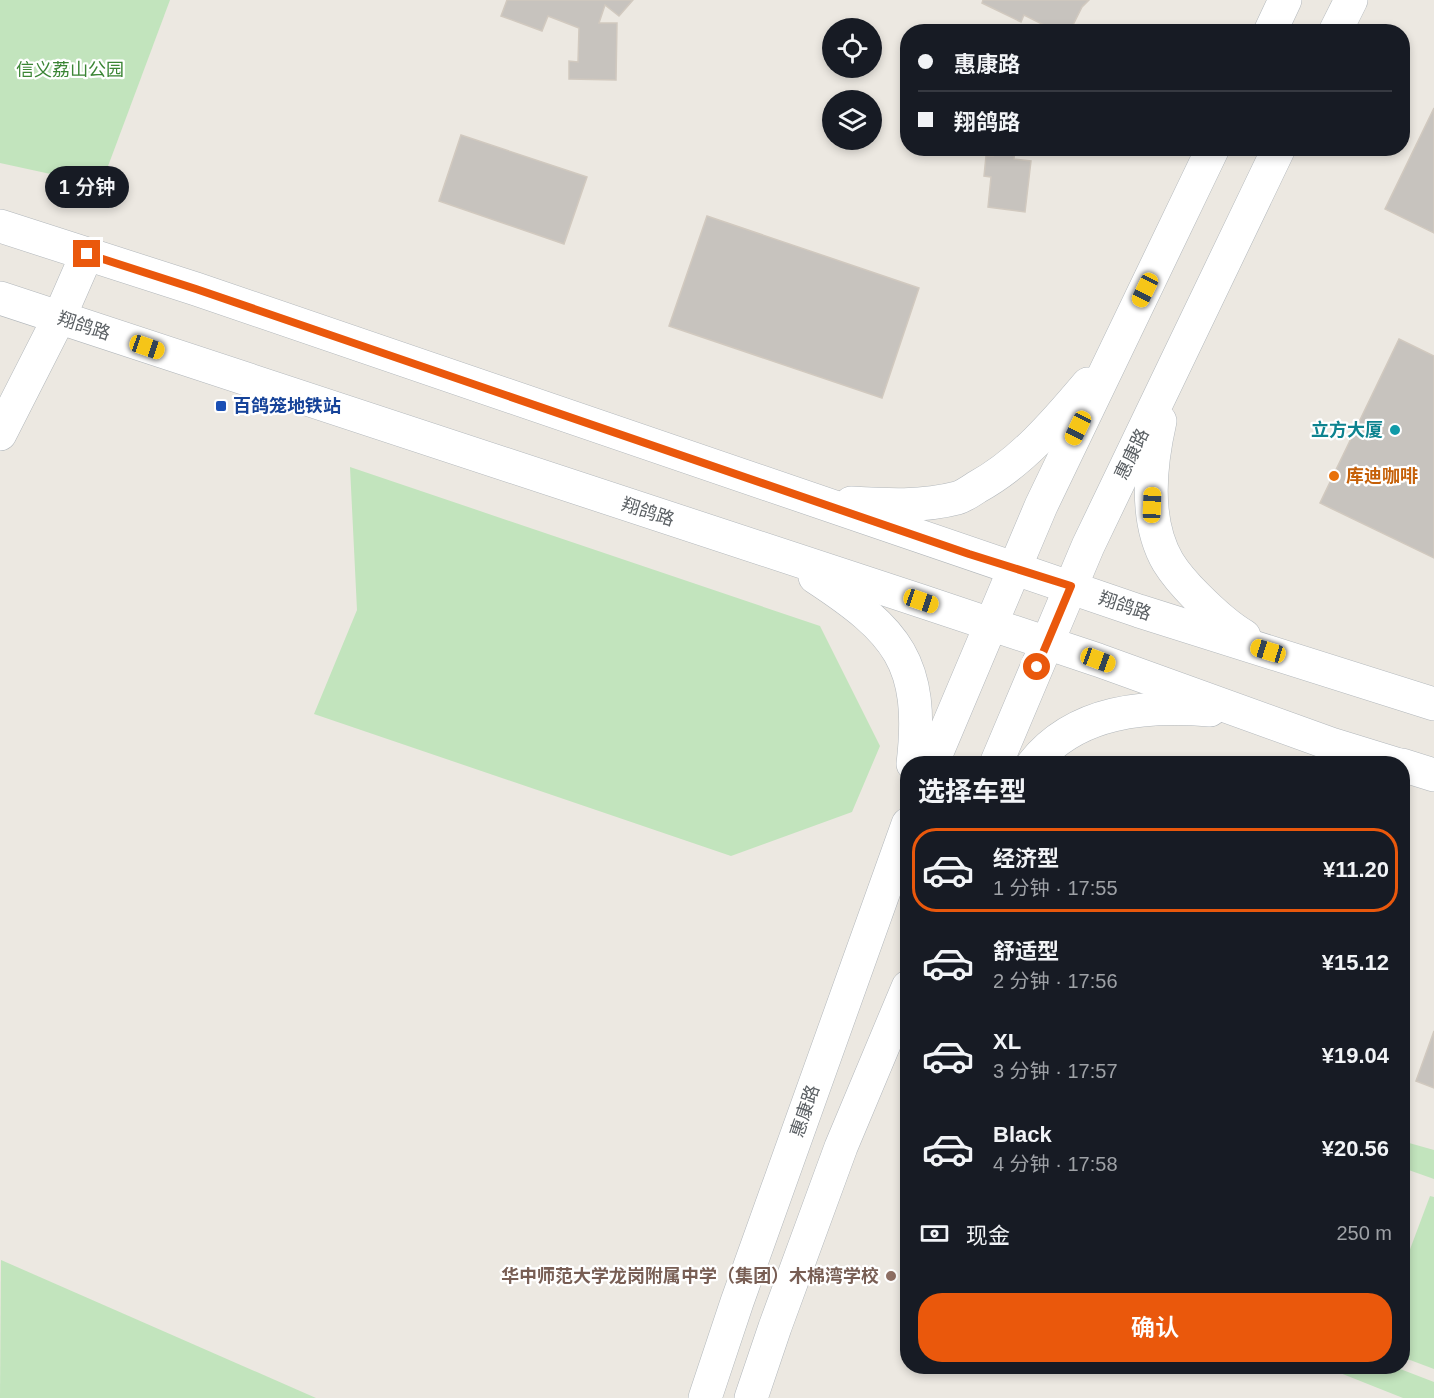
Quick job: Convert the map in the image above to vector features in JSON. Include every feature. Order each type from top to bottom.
[{"type":"street","points":[[1274,24],[1285,0]]},
{"type":"street","points":[[1339,24],[1351,0]]},
{"type":"street","points":[[935,756],[1041,506],[1209,156]]},
{"type":"street","name":"惠康路","points":[[999,756],[1088,546],[1275,156]]},
{"type":"street","name":"翔鸽路","points":[[0,226],[196,289],[1139,611],[1434,704]]},
{"type":"street","points":[[0,434],[59,318],[87,254]]},
{"type":"street","name":"翔鸽路","points":[[0,298],[1098,660],[1370,756]]},
{"type":"street","points":[[806,498],[894,505],[959,498],[1006,469],[1074,401],[1116,351]]},
{"type":"street","points":[[1170,376],[1156,437],[1152,505],[1155,532],[1167,560],[1179,579],[1237,632],[1268,651]]},
{"type":"street","points":[[766,550],[812,575],[847,598],[878,623],[902,655],[913,683],[917,718],[914,756]]},
{"type":"street","points":[[1039,756],[1044,750],[1091,720],[1134,710],[1196,709],[1246,714]]},
{"type":"street","points":[[1410,768],[1434,775]]},
{"type":"street","name":"惠康路","points":[[705,1398],[900,843]]},
{"type":"street","points":[[751,1398],[841,1147],[900,1006]]},
{"type":"green space","name":"信义荔山公园","points":[[0,0],[170,0],[101,185],[0,163]]},
{"type":"green space","points":[[350,467],[820,626],[880,746],[852,812],[731,856],[314,714],[357,610]]},
{"type":"green space","points":[[1410,1143],[1434,1150],[1434,1179],[1410,1170]]},
{"type":"green space","points":[[1430,1196],[1434,1197],[1434,1369],[1410,1360],[1410,1249]]},
{"type":"green space","points":[[1,1260],[316,1398],[0,1398]]},
{"type":"green space","points":[[1410,1373],[1434,1382],[1434,1398],[1403,1398],[1343,1374]]},
{"type":"building","points":[[507,0],[633,0],[619,16],[605,5],[599,23],[617,23],[616,80],[569,79],[569,61],[578,62],[579,28],[548,16],[542,31],[501,16]]},
{"type":"building","points":[[983,0],[1089,0],[1082,7],[1074,24],[1042,24],[1024,15],[1021,22],[982,3]]},
{"type":"building","points":[[1434,108],[1434,233],[1385,209]]},
{"type":"building","points":[[461,135],[587,177],[564,244],[439,201]]},
{"type":"building","points":[[986,156],[1014,156],[1014,159],[1031,161],[1025,212],[988,207],[991,177],[984,176]]},
{"type":"building","points":[[707,216],[919,288],[882,398],[669,326]]},
{"type":"building","name":"立方大厦","points":[[1399,339],[1434,356],[1434,558],[1320,503]]},
{"type":"building","points":[[1434,1031],[1434,1088],[1416,1081]]},
{"type":"place","name":"百鸽笼地铁站","points":[[221,406]]},
{"type":"place","name":"立方大厦","points":[[1395,430]]},
{"type":"place","name":"库迪咖啡","points":[[1334,476]]},
{"type":"place","name":"华中师范大学龙岗附属中学（集团）木棉湾学校","points":[[891,1276]]},
{"type":"route","points":[[87,254],[196,289],[969,554],[1071,586],[1037,667]]}]
